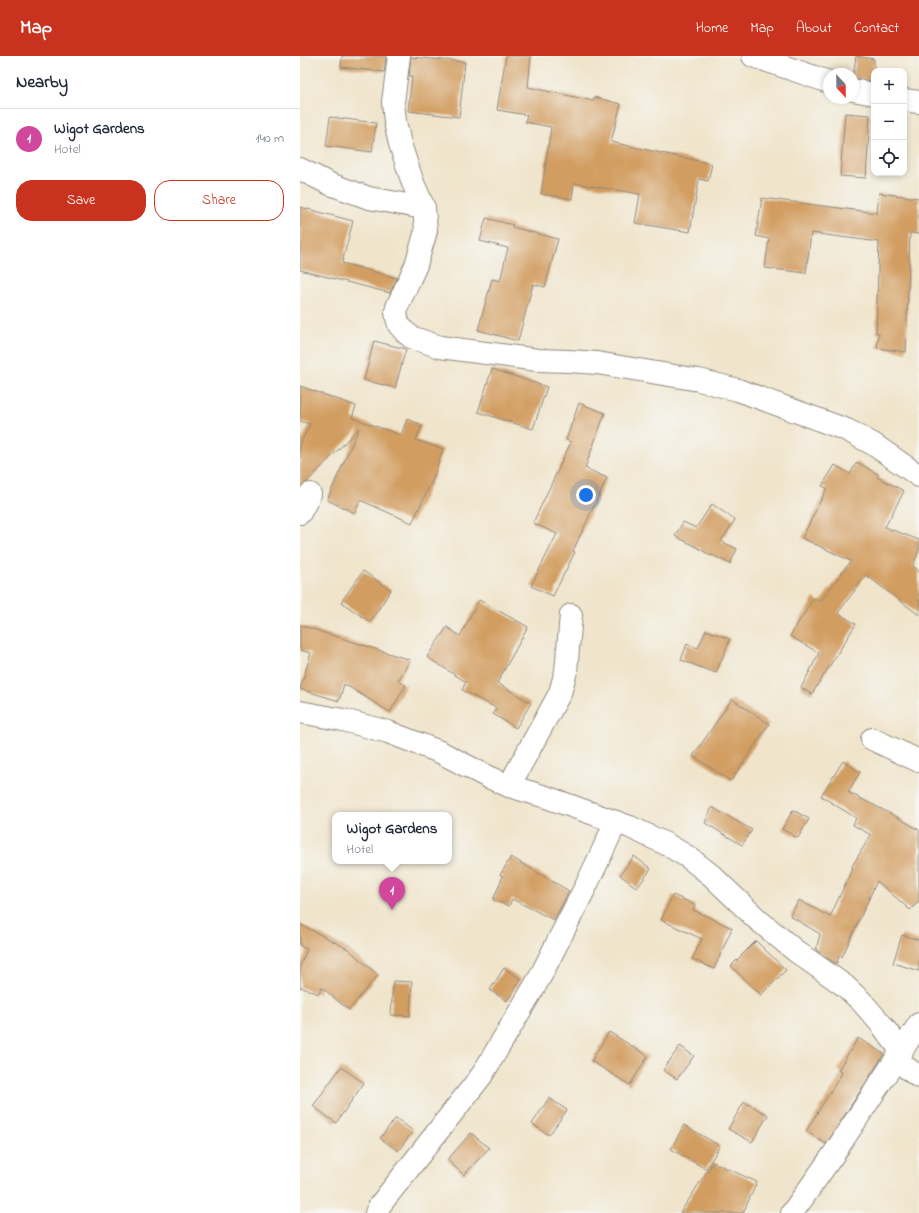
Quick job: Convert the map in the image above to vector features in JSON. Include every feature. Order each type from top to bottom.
[{"type":"street","points":[[399,56],[393,102],[395,122],[400,144],[424,208],[426,231],[416,265],[396,312],[399,325],[411,337],[440,347],[538,360],[597,363],[699,380],[738,390],[847,430],[873,444],[919,476]]},
{"type":"street","points":[[753,56],[823,80]]},
{"type":"street","points":[[859,91],[871,93]]},
{"type":"street","points":[[907,100],[919,102]]},
{"type":"street","points":[[300,169],[330,184],[369,198],[424,208]]},
{"type":"street","points":[[300,513],[310,494]]},
{"type":"street","points":[[509,786],[560,693],[566,672],[571,615]]},
{"type":"street","points":[[300,712],[343,720],[388,732],[440,752],[488,777],[509,786],[546,797],[616,822],[666,844],[711,875],[758,920],[791,947],[845,986],[862,1002],[881,1024],[899,1056],[919,1077]]},
{"type":"street","points":[[872,739],[919,761]]},
{"type":"street","points":[[376,1213],[380,1205],[482,1075],[540,976],[587,884],[616,822]]},
{"type":"street","points":[[792,1213],[833,1155],[919,1024]]},
{"type":"building","points":[[342,56],[386,56],[384,72],[341,67]]},
{"type":"building","points":[[506,56],[531,56],[528,87],[594,101],[594,97],[621,104],[611,142],[712,164],[708,181],[699,179],[690,232],[635,223],[640,194],[574,183],[572,199],[541,194],[551,127],[525,122],[527,115],[497,110]]},
{"type":"building","points":[[856,56],[874,59],[874,68],[871,68],[871,81],[859,79],[859,68],[854,68]]},
{"type":"building","points":[[411,57],[465,62],[459,117],[408,111],[412,76],[409,76]]},
{"type":"building","points":[[845,113],[870,115],[866,178],[840,176]]},
{"type":"building","points":[[330,117],[376,123],[372,152],[326,146]]},
{"type":"building","points":[[879,193],[919,198],[919,234],[910,233],[906,352],[877,348],[879,333],[876,333],[879,242],[811,233],[806,273],[765,268],[769,239],[756,236],[762,198],[877,213]]},
{"type":"building","points":[[300,207],[353,221],[342,263],[397,278],[390,293],[300,270]]},
{"type":"building","points":[[486,218],[513,225],[512,227],[558,239],[545,287],[533,284],[518,341],[478,330],[492,279],[500,281],[508,248],[480,241]]},
{"type":"building","points":[[374,341],[406,349],[395,388],[364,380]]},
{"type":"building","points":[[492,369],[547,387],[533,429],[478,412]]},
{"type":"building","points":[[300,386],[356,406],[352,418],[401,435],[407,419],[422,425],[416,440],[443,449],[433,479],[412,523],[360,500],[355,513],[327,500],[359,428],[307,482],[300,487],[300,444],[310,424],[300,421]]},
{"type":"building","points":[[579,403],[605,413],[585,468],[607,478],[573,551],[575,552],[553,596],[531,586],[557,534],[533,523],[571,442],[566,440]]},
{"type":"building","points":[[857,462],[879,475],[877,477],[904,491],[885,527],[919,540],[919,550],[913,566],[919,571],[919,615],[866,575],[838,613],[856,624],[812,694],[801,688],[819,653],[790,636],[814,598],[820,602],[851,561],[802,538],[827,488],[822,486],[835,465],[850,474]]},
{"type":"building","points":[[712,504],[735,520],[721,541],[737,549],[730,564],[712,555],[711,556],[675,536],[683,522],[696,528]]},
{"type":"building","points":[[363,571],[391,590],[370,622],[341,602]]},
{"type":"building","points":[[479,600],[528,627],[497,683],[531,703],[516,728],[493,714],[496,708],[462,690],[466,682],[427,657],[447,627],[460,636]]},
{"type":"building","points":[[300,625],[410,660],[398,681],[406,685],[390,712],[344,684],[339,701],[300,689],[311,653],[300,650]]},
{"type":"building","points":[[706,630],[730,639],[716,673],[681,660],[687,644],[698,648]]},
{"type":"building","points":[[732,699],[769,724],[731,781],[693,756]]},
{"type":"building","points":[[843,761],[860,772],[848,792],[919,830],[919,901],[910,910],[877,881],[842,957],[839,956],[837,963],[833,962],[816,950],[820,934],[790,916],[799,900],[830,917],[853,867],[852,866],[871,835],[853,825],[856,818],[821,796]]},
{"type":"building","points":[[712,807],[752,830],[742,845],[705,823]]},
{"type":"building","points":[[793,810],[809,819],[798,838],[782,829]]},
{"type":"building","points":[[634,856],[651,869],[637,888],[620,875]]},
{"type":"building","points":[[511,857],[569,891],[554,920],[512,899],[509,906],[493,900],[503,876],[500,875]]},
{"type":"building","points":[[673,895],[695,905],[693,910],[732,928],[714,969],[692,959],[702,939],[661,920]]},
{"type":"building","points":[[300,924],[348,949],[378,975],[349,1010],[321,987],[319,994],[300,987],[300,966],[307,949],[300,946]]},
{"type":"building","points":[[902,935],[919,940],[919,971],[893,963]]},
{"type":"building","points":[[756,941],[786,970],[761,995],[731,966]]},
{"type":"building","points":[[504,968],[521,979],[507,1001],[490,990]]},
{"type":"building","points":[[393,981],[412,982],[410,1016],[391,1015]]},
{"type":"building","points":[[609,1032],[648,1056],[630,1085],[591,1061]]},
{"type":"building","points":[[858,1038],[884,1054],[826,1144],[806,1131],[842,1073],[838,1070]]},
{"type":"building","points":[[680,1046],[694,1056],[677,1079],[663,1070]]},
{"type":"building","points":[[341,1067],[364,1083],[336,1123],[313,1106]]},
{"type":"building","points":[[549,1098],[567,1110],[549,1135],[532,1124]]},
{"type":"building","points":[[744,1102],[768,1115],[752,1142],[728,1129]]},
{"type":"building","points":[[396,1118],[413,1131],[398,1151],[380,1138]]},
{"type":"building","points":[[684,1125],[720,1146],[706,1169],[671,1149]]},
{"type":"building","points":[[471,1133],[489,1148],[464,1175],[447,1160]]},
{"type":"building","points":[[713,1162],[757,1182],[743,1213],[680,1213]]},
{"type":"place","name":"Wigot Gardens","points":[[392,910]]}]
